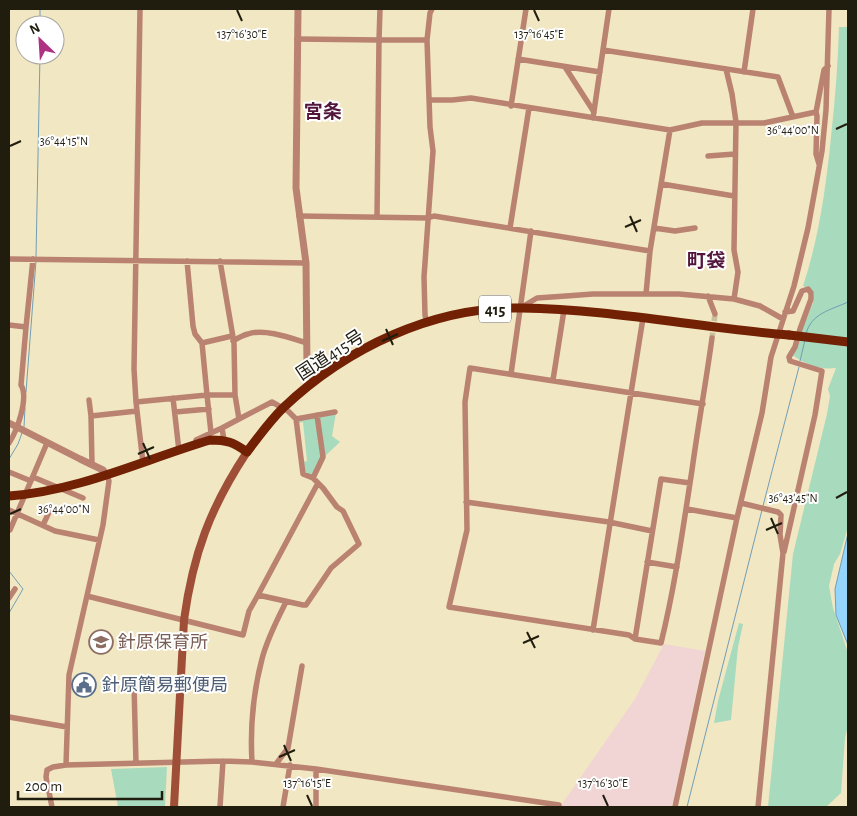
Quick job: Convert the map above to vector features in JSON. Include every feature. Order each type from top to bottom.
[{"type":"highway","name":"国道415号","points":[[247,452],[283,409],[314,382],[360,351],[393,335],[427,323],[465,314],[495,309],[564,310],[848,342]]},
{"type":"highway","points":[[9,496],[60,489],[210,440],[224,440],[234,443],[247,452]]},
{"type":"main road","points":[[174,807],[184,620],[188,590],[204,533],[214,508],[232,474],[247,452]]},
{"type":"street","points":[[140,9],[134,369],[143,463]]},
{"type":"street","points":[[298,9],[296,188],[306,264],[307,369],[314,382]]},
{"type":"street","points":[[377,217],[380,9]]},
{"type":"street","points":[[427,323],[424,315],[424,277],[433,151],[430,127],[427,40],[432,9]]},
{"type":"street","points":[[511,106],[526,9]]},
{"type":"street","points":[[594,115],[609,9]]},
{"type":"street","points":[[744,72],[753,9]]},
{"type":"street","points":[[675,807],[737,518],[762,413],[771,357],[794,286],[808,228],[820,164],[826,110],[829,9]]},
{"type":"street","points":[[297,39],[427,40]]},
{"type":"street","points":[[603,50],[778,77],[793,117]]},
{"type":"street","points":[[518,60],[600,72]]},
{"type":"street","points":[[565,66],[594,115]]},
{"type":"street","points":[[820,164],[816,154],[816,112],[824,70],[828,66]]},
{"type":"street","points":[[726,69],[736,122],[734,250],[738,272],[734,299]]},
{"type":"street","points":[[430,100],[471,98],[511,106],[594,115],[670,130],[702,123],[764,123],[816,112]]},
{"type":"street","points":[[510,228],[529,108]]},
{"type":"street","points":[[646,294],[650,251],[670,130]]},
{"type":"street","points":[[708,156],[735,154]]},
{"type":"street","points":[[662,184],[734,196]]},
{"type":"street","points":[[300,216],[428,218],[434,216],[650,251]]},
{"type":"street","points":[[654,228],[675,231],[695,228]]},
{"type":"street","points":[[510,374],[531,231]]},
{"type":"street","points":[[9,259],[136,262],[220,261],[306,264]]},
{"type":"street","points":[[9,443],[20,422],[24,390],[21,385],[33,259]]},
{"type":"street","points":[[187,261],[193,326],[202,343],[211,433]]},
{"type":"street","points":[[220,261],[233,338],[235,394],[239,419]]},
{"type":"street","points":[[521,308],[537,298],[593,294],[646,294],[708,296],[734,299],[784,315],[793,310],[802,291],[808,289],[811,293],[811,299],[795,347],[789,357],[790,361],[794,363],[822,371],[815,415],[783,553],[758,807]]},
{"type":"street","points":[[708,296],[715,314]]},
{"type":"street","points":[[553,380],[564,310]]},
{"type":"street","points":[[593,630],[643,318]]},
{"type":"street","points":[[9,325],[26,327]]},
{"type":"street","points":[[202,343],[255,332],[307,342]]},
{"type":"street","points":[[703,404],[470,368],[465,402],[466,537],[449,607],[629,636],[635,639],[661,643],[687,509],[690,483],[703,404],[712,338]]},
{"type":"street","points":[[136,402],[235,394]]},
{"type":"street","points":[[173,398],[179,451]]},
{"type":"street","points":[[89,400],[92,464]]},
{"type":"street","points":[[197,444],[196,440],[272,402],[296,419],[303,474],[313,478],[337,507],[343,511],[359,544],[331,568],[306,605],[258,596]]},
{"type":"street","points":[[174,412],[209,409]]},
{"type":"street","points":[[91,416],[137,411]]},
{"type":"street","points":[[296,419],[335,412]]},
{"type":"street","points":[[313,478],[323,457],[317,415]]},
{"type":"street","points":[[9,423],[103,470],[109,481],[99,540],[69,675],[66,765]]},
{"type":"street","points":[[222,428],[224,440]]},
{"type":"street","points":[[10,530],[47,443]]},
{"type":"street","points":[[9,472],[82,498]]},
{"type":"street","points":[[635,639],[661,479],[690,483]]},
{"type":"street","points":[[87,596],[244,634],[249,611],[318,483]]},
{"type":"street","points":[[466,502],[609,522],[652,531]]},
{"type":"street","points":[[742,503],[767,508],[781,515],[780,536],[783,553]]},
{"type":"street","points":[[43,526],[51,508]]},
{"type":"street","points":[[687,509],[737,518]]},
{"type":"street","points":[[9,510],[55,531],[99,540]]},
{"type":"street","points":[[647,562],[677,567]]},
{"type":"street","points":[[9,598],[15,589]]},
{"type":"street","points":[[252,762],[252,713],[262,658],[286,602]]},
{"type":"street","points":[[276,764],[289,745],[302,666]]},
{"type":"street","points":[[134,685],[136,763]]},
{"type":"street","points":[[9,717],[67,727]]},
{"type":"street","points":[[220,807],[223,761]]},
{"type":"street","points":[[52,807],[46,777],[47,770],[53,766],[223,761],[290,765],[559,805]]},
{"type":"street","points":[[283,807],[290,765]]},
{"type":"street","points":[[316,769],[316,807]]},
{"type":"shaded area","points":[[664,644],[705,651],[672,807],[560,807],[635,699]]},
{"type":"green space","points":[[839,27],[848,27],[848,527],[840,554],[834,564],[829,586],[833,608],[848,653],[848,726],[845,738],[841,793],[826,807],[768,807],[793,554],[827,414],[830,396],[828,389],[836,368],[813,366],[792,355],[813,303],[814,294],[811,289],[803,286],[818,231],[824,193],[835,96]]},
{"type":"green space","points":[[336,413],[332,436],[340,442],[325,456],[311,476],[304,473],[303,462],[307,461],[303,422],[299,423],[299,419]]},
{"type":"green space","points":[[739,623],[743,624],[738,647],[731,720],[714,723],[718,701]]},
{"type":"green space","points":[[167,767],[165,807],[118,807],[111,769]]},
{"type":"water","points":[[848,533],[848,645],[836,615],[835,589]]},
{"type":"waterway","points":[[40,9],[40,15]]},
{"type":"waterway","points":[[36,257],[40,65]]},
{"type":"waterway","points":[[26,392],[36,261]]},
{"type":"waterway","points":[[806,334],[812,321],[822,313],[848,302]]},
{"type":"waterway","points":[[800,361],[805,340]]},
{"type":"waterway","points":[[763,506],[799,367]]},
{"type":"waterway","points":[[24,427],[25,408]]},
{"type":"waterway","points":[[9,459],[22,433]]},
{"type":"waterway","points":[[687,807],[762,510]]},
{"type":"waterway","points":[[9,571],[23,589],[9,613]]},
{"type":"tunnel","points":[[712,338],[715,314]]},
{"type":"place","name":"針原保育所","points":[[101,642]]},
{"type":"place","name":"針原簡易郵便局","points":[[84,685]]},
{"type":"district","name":"宮条","points":[[323,111]]},
{"type":"district","name":"町袋","points":[[706,260]]}]
